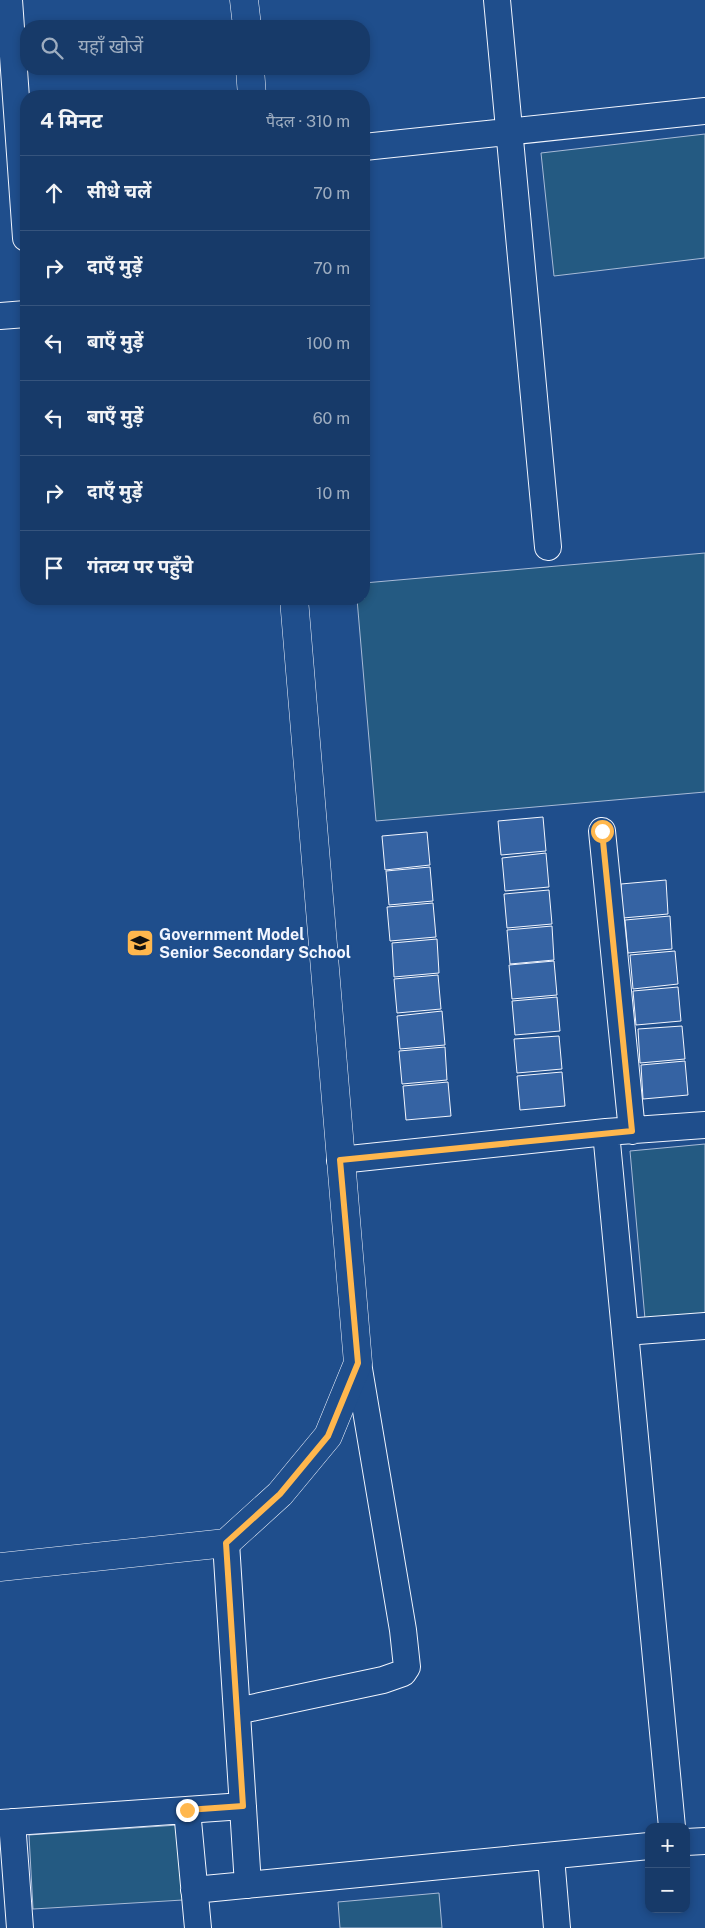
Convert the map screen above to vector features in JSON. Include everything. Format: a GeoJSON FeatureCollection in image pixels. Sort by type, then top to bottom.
{"type":"FeatureCollection","features":[{"type":"Feature","properties":{"kind":"street"},"geometry":{"type":"LineString","coordinates":[[9,0],[20,154]]}},
{"type":"Feature","properties":{"kind":"street"},"geometry":{"type":"LineString","coordinates":[[244,0],[246,20]]}},
{"type":"Feature","properties":{"kind":"street"},"geometry":{"type":"LineString","coordinates":[[498,0],[548,547]]}},
{"type":"Feature","properties":{"kind":"street"},"geometry":{"type":"LineString","coordinates":[[250,75],[252,90]]}},
{"type":"Feature","properties":{"kind":"street"},"geometry":{"type":"LineString","coordinates":[[370,146],[705,111]]}},
{"type":"Feature","properties":{"kind":"street"},"geometry":{"type":"LineString","coordinates":[[0,316],[20,314]]}},
{"type":"Feature","properties":{"kind":"street"},"geometry":{"type":"LineString","coordinates":[[237,1711],[383,1680],[403,1673],[407,1667],[403,1630],[358,1363],[294,605]]}},
{"type":"Feature","properties":{"kind":"street"},"geometry":{"type":"LineString","coordinates":[[602,831],[632,1131]]}},
{"type":"Feature","properties":{"kind":"street"},"geometry":{"type":"LineString","coordinates":[[340,1160],[606,1132],[705,1124]]}},
{"type":"Feature","properties":{"kind":"street"},"geometry":{"type":"LineString","coordinates":[[606,1132],[672,1823]]}},
{"type":"Feature","properties":{"kind":"street"},"geometry":{"type":"LineString","coordinates":[[625,1332],[705,1326]]}},
{"type":"Feature","properties":{"kind":"street"},"geometry":{"type":"LineString","coordinates":[[0,1567],[226,1543],[280,1494],[328,1436],[358,1363]]}},
{"type":"Feature","properties":{"kind":"street"},"geometry":{"type":"LineString","coordinates":[[226,1543],[248,1885]]}},
{"type":"Feature","properties":{"kind":"street"},"geometry":{"type":"LineString","coordinates":[[20,1928],[6,1823],[243,1806]]}},
{"type":"Feature","properties":{"kind":"street"},"geometry":{"type":"LineString","coordinates":[[187,1810],[198,1928]]}},
{"type":"Feature","properties":{"kind":"street"},"geometry":{"type":"LineString","coordinates":[[690,1842],[705,1841]]}},
{"type":"Feature","properties":{"kind":"street"},"geometry":{"type":"LineString","coordinates":[[194,1890],[645,1846]]}},
{"type":"Feature","properties":{"kind":"street"},"geometry":{"type":"LineString","coordinates":[[551,1857],[557,1928]]}},
{"type":"Feature","properties":{"kind":"shaded area"},"geometry":{"type":"Polygon","coordinates":[[[705,134],[705,258],[554,276],[541,153],[705,134]]]}},
{"type":"Feature","properties":{"kind":"shaded area"},"geometry":{"type":"Polygon","coordinates":[[[705,553],[705,792],[376,821],[358,605],[370,605],[370,582],[705,553]]]}},
{"type":"Feature","properties":{"kind":"shaded area"},"geometry":{"type":"Polygon","coordinates":[[[705,1144],[705,1313],[645,1319],[630,1151],[705,1144]]]}},
{"type":"Feature","properties":{"kind":"shaded area"},"geometry":{"type":"Polygon","coordinates":[[[178,1825],[183,1900],[33,1909],[29,1835],[178,1825]]]}},
{"type":"Feature","properties":{"kind":"shaded area"},"geometry":{"type":"Polygon","coordinates":[[[439,1893],[442,1928],[340,1928],[338,1902],[439,1893]]]}},
{"type":"Feature","properties":{"kind":"building"},"geometry":{"type":"Polygon","coordinates":[[[543,817],[546,851],[501,855],[498,821],[543,817]]]}},
{"type":"Feature","properties":{"kind":"building"},"geometry":{"type":"Polygon","coordinates":[[[427,832],[430,865],[385,870],[382,836],[427,832]]]}},
{"type":"Feature","properties":{"kind":"building"},"geometry":{"type":"Polygon","coordinates":[[[546,853],[549,887],[505,891],[502,858],[546,853]]]}},
{"type":"Feature","properties":{"kind":"building"},"geometry":{"type":"Polygon","coordinates":[[[430,867],[433,901],[389,905],[386,871],[430,867]]]}},
{"type":"Feature","properties":{"kind":"building"},"geometry":{"type":"Polygon","coordinates":[[[666,880],[668,914],[623,918],[621,884],[666,880]]]}},
{"type":"Feature","properties":{"kind":"building"},"geometry":{"type":"Polygon","coordinates":[[[549,890],[552,924],[507,928],[504,894],[549,890]]]}},
{"type":"Feature","properties":{"kind":"building"},"geometry":{"type":"Polygon","coordinates":[[[433,903],[436,937],[390,941],[387,907],[433,903]]]}},
{"type":"Feature","properties":{"kind":"building"},"geometry":{"type":"Polygon","coordinates":[[[670,916],[672,949],[628,953],[625,920],[670,916]]]}},
{"type":"Feature","properties":{"kind":"building"},"geometry":{"type":"Polygon","coordinates":[[[552,926],[554,960],[510,964],[507,930],[552,926]]]}},
{"type":"Feature","properties":{"kind":"building"},"geometry":{"type":"Polygon","coordinates":[[[437,939],[439,973],[394,977],[392,943],[437,939]]]}},
{"type":"Feature","properties":{"kind":"building"},"geometry":{"type":"Polygon","coordinates":[[[675,951],[678,984],[633,989],[630,955],[675,951]]]}},
{"type":"Feature","properties":{"kind":"building"},"geometry":{"type":"Polygon","coordinates":[[[554,961],[557,995],[512,999],[509,965],[554,961]]]}},
{"type":"Feature","properties":{"kind":"building"},"geometry":{"type":"Polygon","coordinates":[[[438,975],[441,1009],[397,1013],[394,979],[438,975]]]}},
{"type":"Feature","properties":{"kind":"building"},"geometry":{"type":"Polygon","coordinates":[[[678,987],[681,1021],[636,1025],[633,991],[678,987]]]}},
{"type":"Feature","properties":{"kind":"building"},"geometry":{"type":"Polygon","coordinates":[[[557,997],[560,1031],[515,1035],[512,1001],[557,997]]]}},
{"type":"Feature","properties":{"kind":"building"},"geometry":{"type":"Polygon","coordinates":[[[442,1011],[445,1045],[400,1049],[397,1016],[442,1011]]]}},
{"type":"Feature","properties":{"kind":"building"},"geometry":{"type":"Polygon","coordinates":[[[682,1026],[685,1059],[640,1063],[638,1029],[682,1026]]]}},
{"type":"Feature","properties":{"kind":"building"},"geometry":{"type":"Polygon","coordinates":[[[559,1036],[562,1069],[517,1073],[514,1039],[559,1036]]]}},
{"type":"Feature","properties":{"kind":"building"},"geometry":{"type":"Polygon","coordinates":[[[445,1047],[447,1080],[402,1084],[399,1051],[445,1047]]]}},
{"type":"Feature","properties":{"kind":"building"},"geometry":{"type":"Polygon","coordinates":[[[685,1061],[688,1095],[643,1099],[641,1065],[685,1061]]]}},
{"type":"Feature","properties":{"kind":"building"},"geometry":{"type":"Polygon","coordinates":[[[562,1072],[565,1106],[520,1110],[517,1076],[562,1072]]]}},
{"type":"Feature","properties":{"kind":"building"},"geometry":{"type":"Polygon","coordinates":[[[448,1082],[451,1116],[406,1120],[403,1086],[448,1082]]]}},
{"type":"Feature","properties":{"kind":"place","name":"Government Model Senior Secondary School"},"geometry":{"type":"Point","coordinates":[140,943]}},
{"type":"Feature","properties":{"kind":"route"},"geometry":{"type":"LineString","coordinates":[[187,1810],[243,1806],[226,1543],[280,1494],[328,1436],[358,1363],[340,1160],[606,1132],[632,1131],[602,831]]}}]}
